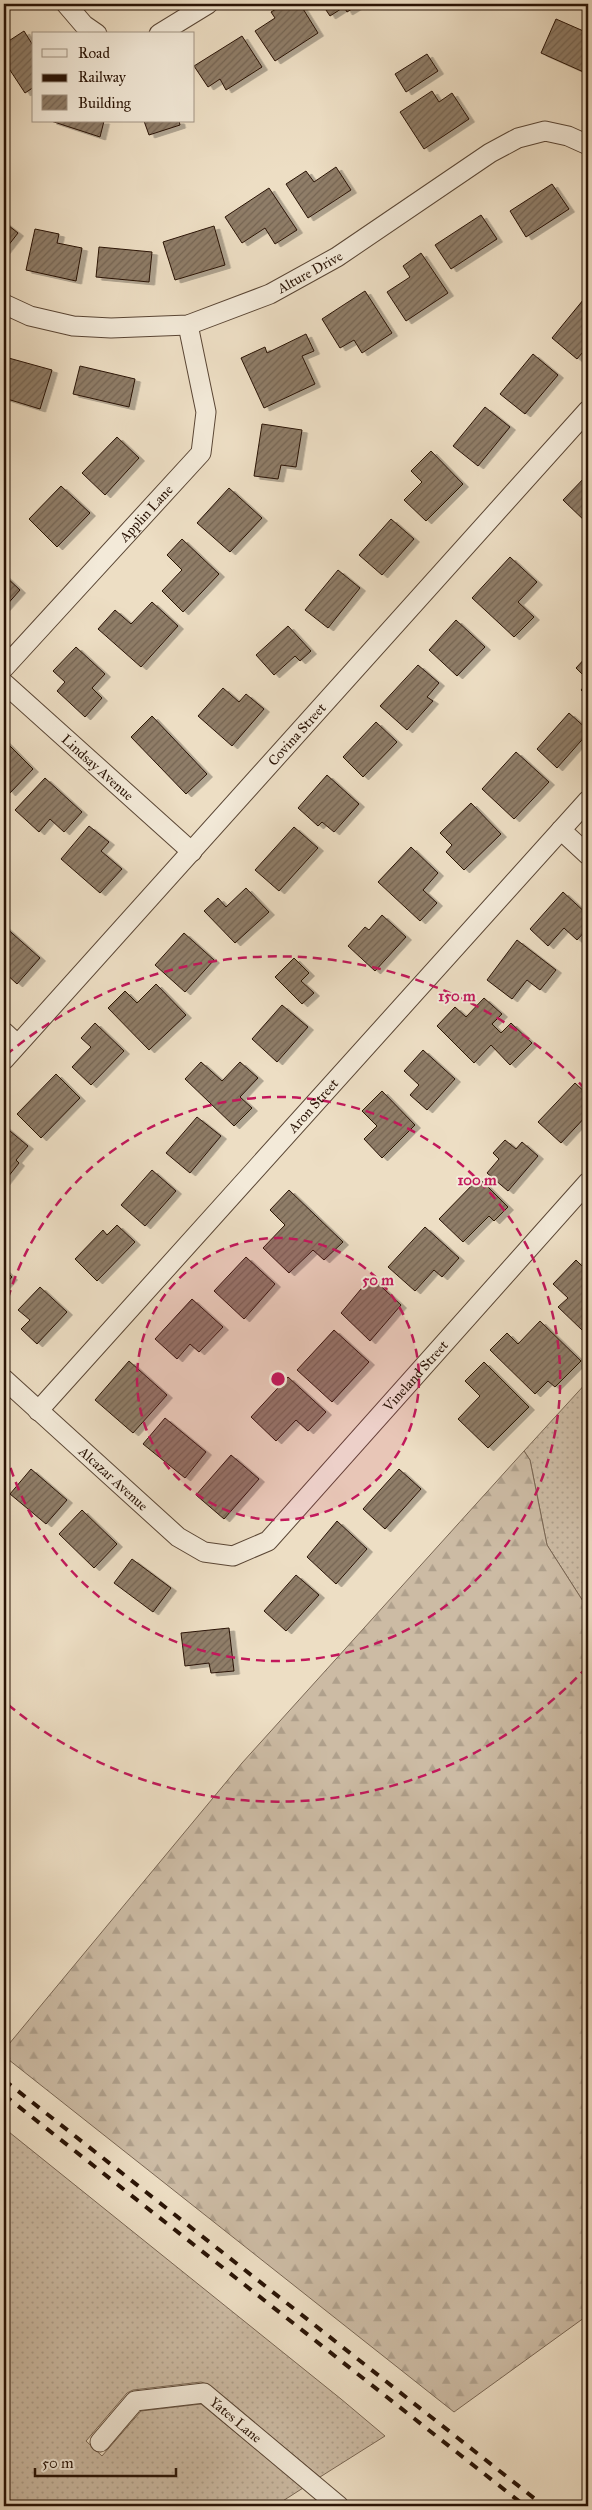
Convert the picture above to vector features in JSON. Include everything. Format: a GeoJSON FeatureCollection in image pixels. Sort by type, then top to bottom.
{"type":"FeatureCollection","features":[{"type":"Feature","properties":{"kind":"street"},"geometry":{"type":"LineString","coordinates":[[66,4],[84,25],[94,32]]}},
{"type":"Feature","properties":{"kind":"street"},"geometry":{"type":"LineString","coordinates":[[162,32],[208,4]]}},
{"type":"Feature","properties":{"kind":"street","name":"Alture Drive"},"geometry":{"type":"LineString","coordinates":[[4,304],[30,316],[73,326],[111,328],[188,326],[270,294],[337,257],[490,153],[518,138],[545,131],[568,136],[588,145]]}},
{"type":"Feature","properties":{"kind":"street","name":"Applin Lane"},"geometry":{"type":"LineString","coordinates":[[4,668],[201,453],[206,412],[188,326]]}},
{"type":"Feature","properties":{"kind":"street","name":"Covina Street"},"geometry":{"type":"LineString","coordinates":[[4,1060],[11,1038],[192,852],[588,410]]}},
{"type":"Feature","properties":{"kind":"street","name":"Lindsay Avenue"},"geometry":{"type":"LineString","coordinates":[[4,683],[192,852]]}},
{"type":"Feature","properties":{"kind":"street","name":"Aron Street"},"geometry":{"type":"LineString","coordinates":[[38,1411],[588,800]]}},
{"type":"Feature","properties":{"kind":"street"},"geometry":{"type":"LineString","coordinates":[[561,830],[588,855]]}},
{"type":"Feature","properties":{"kind":"street","name":"Vineland Street"},"geometry":{"type":"LineString","coordinates":[[233,1556],[268,1541],[588,1182]]}},
{"type":"Feature","properties":{"kind":"street","name":"Alcazar Avenue"},"geometry":{"type":"LineString","coordinates":[[4,1379],[178,1537],[204,1552],[233,1556]]}},
{"type":"Feature","properties":{"kind":"street","name":"Yates Lane"},"geometry":{"type":"LineString","coordinates":[[100,2442],[135,2401],[204,2393],[339,2506]]}},
{"type":"Feature","properties":{"kind":"green space"},"geometry":{"type":"Polygon","coordinates":[[[588,1381],[588,1609],[547,1545],[530,1460],[524,1451],[588,1381]]]}},
{"type":"Feature","properties":{"kind":"green space"},"geometry":{"type":"Polygon","coordinates":[[[524,1451],[530,1460],[547,1545],[588,1609],[588,2315],[454,2412],[4,2056],[4,2050],[242,1763],[524,1451]]]}},
{"type":"Feature","properties":{"kind":"green space"},"geometry":{"type":"Polygon","coordinates":[[[4,2128],[385,2436],[320,2477],[209,2385],[201,2382],[133,2390],[127,2393],[86,2441],[102,2456],[141,2411],[201,2404],[303,2488],[275,2506],[4,2506],[4,2128]]]}},
{"type":"Feature","properties":{"kind":"building"},"geometry":{"type":"Polygon","coordinates":[[[284,4],[300,4],[318,33],[275,61],[255,31],[275,18],[271,12],[284,4]]]}},
{"type":"Feature","properties":{"kind":"building"},"geometry":{"type":"Polygon","coordinates":[[[322,4],[360,4],[347,12],[344,7],[330,16],[322,4]]]}},
{"type":"Feature","properties":{"kind":"building"},"geometry":{"type":"Polygon","coordinates":[[[556,19],[588,33],[588,74],[541,53],[556,19]]]}},
{"type":"Feature","properties":{"kind":"building"},"geometry":{"type":"Polygon","coordinates":[[[24,31],[32,44],[32,88],[25,93],[4,61],[4,44],[24,31]]]}},
{"type":"Feature","properties":{"kind":"building"},"geometry":{"type":"Polygon","coordinates":[[[242,36],[262,67],[226,90],[220,79],[208,87],[195,65],[242,36]]]}},
{"type":"Feature","properties":{"kind":"building"},"geometry":{"type":"Polygon","coordinates":[[[427,54],[438,71],[406,92],[395,74],[427,54]]]}},
{"type":"Feature","properties":{"kind":"building"},"geometry":{"type":"Polygon","coordinates":[[[432,91],[439,102],[452,93],[469,119],[424,149],[400,112],[432,91]]]}},
{"type":"Feature","properties":{"kind":"building"},"geometry":{"type":"Polygon","coordinates":[[[54,122],[104,122],[100,137],[54,122]]]}},
{"type":"Feature","properties":{"kind":"building"},"geometry":{"type":"Polygon","coordinates":[[[144,122],[179,122],[180,125],[149,135],[144,122]]]}},
{"type":"Feature","properties":{"kind":"building"},"geometry":{"type":"Polygon","coordinates":[[[336,167],[351,190],[308,218],[286,184],[306,171],[314,182],[336,167]]]}},
{"type":"Feature","properties":{"kind":"building"},"geometry":{"type":"Polygon","coordinates":[[[552,184],[569,209],[526,237],[510,211],[552,184]]]}},
{"type":"Feature","properties":{"kind":"building"},"geometry":{"type":"Polygon","coordinates":[[[269,188],[297,230],[275,244],[265,228],[242,243],[225,217],[269,188]]]}},
{"type":"Feature","properties":{"kind":"building"},"geometry":{"type":"Polygon","coordinates":[[[481,215],[497,239],[451,269],[435,245],[481,215]]]}},
{"type":"Feature","properties":{"kind":"building"},"geometry":{"type":"Polygon","coordinates":[[[4,222],[18,233],[4,251],[4,222]]]}},
{"type":"Feature","properties":{"kind":"building"},"geometry":{"type":"Polygon","coordinates":[[[214,226],[225,265],[175,280],[163,242],[214,226]]]}},
{"type":"Feature","properties":{"kind":"building"},"geometry":{"type":"Polygon","coordinates":[[[35,229],[59,234],[57,243],[82,248],[76,281],[26,270],[35,229]]]}},
{"type":"Feature","properties":{"kind":"building"},"geometry":{"type":"Polygon","coordinates":[[[99,247],[152,252],[149,282],[96,277],[99,247]]]}},
{"type":"Feature","properties":{"kind":"building"},"geometry":{"type":"Polygon","coordinates":[[[421,253],[448,293],[406,321],[387,292],[410,277],[403,266],[421,253]]]}},
{"type":"Feature","properties":{"kind":"building"},"geometry":{"type":"Polygon","coordinates":[[[365,291],[392,333],[362,353],[354,340],[340,348],[322,319],[365,291]]]}},
{"type":"Feature","properties":{"kind":"building"},"geometry":{"type":"Polygon","coordinates":[[[588,294],[588,346],[577,359],[552,338],[588,294]]]}},
{"type":"Feature","properties":{"kind":"building"},"geometry":{"type":"Polygon","coordinates":[[[306,334],[314,351],[302,356],[315,384],[264,408],[241,358],[265,347],[267,353],[306,334]]]}},
{"type":"Feature","properties":{"kind":"building"},"geometry":{"type":"Polygon","coordinates":[[[533,354],[558,375],[525,414],[500,394],[533,354]]]}},
{"type":"Feature","properties":{"kind":"building"},"geometry":{"type":"Polygon","coordinates":[[[5,357],[52,370],[40,409],[4,398],[5,357]]]}},
{"type":"Feature","properties":{"kind":"building"},"geometry":{"type":"Polygon","coordinates":[[[80,366],[135,379],[129,407],[73,394],[80,366]]]}},
{"type":"Feature","properties":{"kind":"building"},"geometry":{"type":"Polygon","coordinates":[[[485,407],[510,427],[478,466],[453,446],[485,407]]]}},
{"type":"Feature","properties":{"kind":"building"},"geometry":{"type":"Polygon","coordinates":[[[262,424],[302,430],[296,467],[281,465],[278,479],[254,476],[262,424]]]}},
{"type":"Feature","properties":{"kind":"building"},"geometry":{"type":"Polygon","coordinates":[[[117,437],[139,458],[105,495],[82,473],[117,437]]]}},
{"type":"Feature","properties":{"kind":"building"},"geometry":{"type":"Polygon","coordinates":[[[431,451],[463,484],[426,521],[404,500],[422,482],[411,471],[431,451]]]}},
{"type":"Feature","properties":{"kind":"building"},"geometry":{"type":"Polygon","coordinates":[[[588,474],[588,524],[563,500],[588,474]]]}},
{"type":"Feature","properties":{"kind":"building"},"geometry":{"type":"Polygon","coordinates":[[[61,486],[90,513],[57,547],[29,519],[61,486]]]}},
{"type":"Feature","properties":{"kind":"building"},"geometry":{"type":"Polygon","coordinates":[[[229,488],[262,518],[230,552],[197,523],[229,488]]]}},
{"type":"Feature","properties":{"kind":"building"},"geometry":{"type":"Polygon","coordinates":[[[391,519],[414,539],[382,575],[359,555],[391,519]]]}},
{"type":"Feature","properties":{"kind":"building"},"geometry":{"type":"Polygon","coordinates":[[[182,539],[219,574],[183,612],[162,591],[182,570],[167,555],[182,539]]]}},
{"type":"Feature","properties":{"kind":"building"},"geometry":{"type":"Polygon","coordinates":[[[510,557],[537,582],[518,602],[534,617],[514,637],[472,598],[510,557]]]}},
{"type":"Feature","properties":{"kind":"building"},"geometry":{"type":"Polygon","coordinates":[[[338,570],[360,588],[328,628],[305,610],[338,570]]]}},
{"type":"Feature","properties":{"kind":"building"},"geometry":{"type":"Polygon","coordinates":[[[4,575],[20,590],[4,608],[4,575]]]}},
{"type":"Feature","properties":{"kind":"building"},"geometry":{"type":"Polygon","coordinates":[[[152,602],[178,626],[141,667],[98,629],[115,610],[131,624],[152,602]]]}},
{"type":"Feature","properties":{"kind":"building"},"geometry":{"type":"Polygon","coordinates":[[[456,620],[485,647],[457,676],[429,650],[456,620]]]}},
{"type":"Feature","properties":{"kind":"building"},"geometry":{"type":"Polygon","coordinates":[[[288,626],[311,651],[300,661],[295,656],[274,675],[256,655],[288,626]]]}},
{"type":"Feature","properties":{"kind":"building"},"geometry":{"type":"Polygon","coordinates":[[[76,647],[105,674],[92,688],[102,698],[85,717],[57,691],[65,682],[53,671],[76,647]]]}},
{"type":"Feature","properties":{"kind":"building"},"geometry":{"type":"Polygon","coordinates":[[[588,655],[588,680],[576,668],[588,655]]]}},
{"type":"Feature","properties":{"kind":"building"},"geometry":{"type":"Polygon","coordinates":[[[418,665],[439,683],[427,697],[433,701],[407,730],[380,706],[418,665]]]}},
{"type":"Feature","properties":{"kind":"building"},"geometry":{"type":"Polygon","coordinates":[[[588,682],[588,697],[581,690],[588,682]]]}},
{"type":"Feature","properties":{"kind":"building"},"geometry":{"type":"Polygon","coordinates":[[[223,688],[239,702],[246,694],[264,709],[232,746],[198,716],[223,688]]]}},
{"type":"Feature","properties":{"kind":"building"},"geometry":{"type":"Polygon","coordinates":[[[569,713],[588,730],[588,733],[557,768],[537,749],[569,713]]]}},
{"type":"Feature","properties":{"kind":"building"},"geometry":{"type":"Polygon","coordinates":[[[152,716],[207,774],[186,794],[131,737],[152,716]]]}},
{"type":"Feature","properties":{"kind":"building"},"geometry":{"type":"Polygon","coordinates":[[[376,722],[397,742],[363,777],[343,757],[376,722]]]}},
{"type":"Feature","properties":{"kind":"building"},"geometry":{"type":"Polygon","coordinates":[[[4,740],[33,769],[10,793],[4,786],[4,740]]]}},
{"type":"Feature","properties":{"kind":"building"},"geometry":{"type":"Polygon","coordinates":[[[516,752],[549,782],[514,819],[482,789],[516,752]]]}},
{"type":"Feature","properties":{"kind":"building"},"geometry":{"type":"Polygon","coordinates":[[[327,775],[359,804],[334,832],[322,822],[318,826],[298,808],[327,775]]]}},
{"type":"Feature","properties":{"kind":"building"},"geometry":{"type":"Polygon","coordinates":[[[45,778],[82,812],[64,832],[50,819],[39,832],[15,810],[45,778]]]}},
{"type":"Feature","properties":{"kind":"building"},"geometry":{"type":"Polygon","coordinates":[[[471,803],[501,834],[464,870],[446,852],[452,845],[440,833],[471,803]]]}},
{"type":"Feature","properties":{"kind":"building"},"geometry":{"type":"Polygon","coordinates":[[[89,826],[109,842],[101,851],[122,869],[100,893],[61,859],[89,826]]]}},
{"type":"Feature","properties":{"kind":"building"},"geometry":{"type":"Polygon","coordinates":[[[294,827],[318,848],[279,891],[255,870],[294,827]]]}},
{"type":"Feature","properties":{"kind":"building"},"geometry":{"type":"Polygon","coordinates":[[[411,847],[438,873],[423,890],[437,903],[420,921],[378,882],[411,847]]]}},
{"type":"Feature","properties":{"kind":"building"},"geometry":{"type":"Polygon","coordinates":[[[246,888],[269,912],[235,943],[204,911],[218,898],[226,907],[246,888]]]}},
{"type":"Feature","properties":{"kind":"building"},"geometry":{"type":"Polygon","coordinates":[[[563,892],[588,915],[588,928],[577,940],[564,928],[548,946],[530,929],[563,892]]]}},
{"type":"Feature","properties":{"kind":"building"},"geometry":{"type":"Polygon","coordinates":[[[382,915],[406,937],[375,971],[348,946],[365,927],[369,930],[382,915]]]}},
{"type":"Feature","properties":{"kind":"building"},"geometry":{"type":"Polygon","coordinates":[[[4,926],[40,958],[17,984],[4,972],[4,926]]]}},
{"type":"Feature","properties":{"kind":"building"},"geometry":{"type":"Polygon","coordinates":[[[184,933],[214,960],[185,992],[155,965],[184,933]]]}},
{"type":"Feature","properties":{"kind":"building"},"geometry":{"type":"Polygon","coordinates":[[[517,940],[556,970],[540,990],[527,980],[512,999],[487,980],[517,940]]]}},
{"type":"Feature","properties":{"kind":"building"},"geometry":{"type":"Polygon","coordinates":[[[294,958],[309,973],[301,981],[314,993],[302,1004],[275,977],[294,958]]]}},
{"type":"Feature","properties":{"kind":"building"},"geometry":{"type":"Polygon","coordinates":[[[156,984],[186,1015],[149,1050],[108,1008],[125,991],[137,1003],[156,984]]]}},
{"type":"Feature","properties":{"kind":"building"},"geometry":{"type":"Polygon","coordinates":[[[484,998],[502,1014],[492,1024],[501,1033],[511,1023],[532,1043],[510,1065],[491,1045],[474,1063],[437,1026],[455,1007],[466,1017],[484,998]]]}},
{"type":"Feature","properties":{"kind":"building"},"geometry":{"type":"Polygon","coordinates":[[[282,1005],[308,1027],[277,1062],[252,1039],[282,1005]]]}},
{"type":"Feature","properties":{"kind":"building"},"geometry":{"type":"Polygon","coordinates":[[[95,1023],[124,1051],[91,1085],[72,1067],[91,1047],[81,1038],[95,1023]]]}},
{"type":"Feature","properties":{"kind":"building"},"geometry":{"type":"Polygon","coordinates":[[[423,1050],[455,1079],[427,1110],[410,1095],[419,1085],[404,1071],[423,1050]]]}},
{"type":"Feature","properties":{"kind":"building"},"geometry":{"type":"Polygon","coordinates":[[[201,1062],[222,1081],[240,1062],[258,1078],[240,1097],[252,1108],[234,1126],[185,1079],[201,1062]]]}},
{"type":"Feature","properties":{"kind":"building"},"geometry":{"type":"Polygon","coordinates":[[[56,1074],[80,1098],[41,1138],[17,1114],[56,1074]]]}},
{"type":"Feature","properties":{"kind":"building"},"geometry":{"type":"Polygon","coordinates":[[[575,1083],[588,1095],[588,1114],[561,1143],[538,1122],[575,1083]]]}},
{"type":"Feature","properties":{"kind":"building"},"geometry":{"type":"Polygon","coordinates":[[[382,1091],[415,1125],[382,1158],[364,1139],[377,1126],[362,1111],[382,1091]]]}},
{"type":"Feature","properties":{"kind":"building"},"geometry":{"type":"Polygon","coordinates":[[[197,1117],[221,1136],[190,1173],[166,1153],[197,1117]]]}},
{"type":"Feature","properties":{"kind":"building"},"geometry":{"type":"Polygon","coordinates":[[[4,1126],[28,1146],[16,1160],[19,1163],[4,1182],[4,1126]]]}},
{"type":"Feature","properties":{"kind":"building"},"geometry":{"type":"Polygon","coordinates":[[[505,1140],[516,1149],[522,1142],[538,1156],[508,1191],[487,1173],[499,1159],[493,1153],[505,1140]]]}},
{"type":"Feature","properties":{"kind":"building"},"geometry":{"type":"Polygon","coordinates":[[[152,1170],[176,1191],[145,1226],[121,1205],[152,1170]]]}},
{"type":"Feature","properties":{"kind":"building"},"geometry":{"type":"Polygon","coordinates":[[[479,1178],[508,1207],[494,1221],[489,1216],[463,1242],[439,1219],[479,1178]]]}},
{"type":"Feature","properties":{"kind":"building"},"geometry":{"type":"Polygon","coordinates":[[[289,1190],[343,1242],[324,1260],[313,1250],[289,1273],[263,1248],[285,1225],[270,1210],[289,1190]]]}},
{"type":"Feature","properties":{"kind":"building"},"geometry":{"type":"Polygon","coordinates":[[[117,1225],[135,1242],[97,1281],[75,1259],[103,1230],[107,1235],[117,1225]]]}},
{"type":"Feature","properties":{"kind":"building"},"geometry":{"type":"Polygon","coordinates":[[[425,1227],[459,1258],[442,1277],[434,1270],[415,1291],[388,1267],[425,1227]]]}},
{"type":"Feature","properties":{"kind":"building"},"geometry":{"type":"Polygon","coordinates":[[[246,1257],[275,1284],[244,1319],[214,1291],[246,1257]]]}},
{"type":"Feature","properties":{"kind":"building"},"geometry":{"type":"Polygon","coordinates":[[[576,1260],[588,1272],[588,1323],[582,1330],[558,1307],[568,1298],[553,1284],[576,1260]]]}},
{"type":"Feature","properties":{"kind":"building"},"geometry":{"type":"Polygon","coordinates":[[[4,1269],[12,1277],[4,1286],[4,1269]]]}},
{"type":"Feature","properties":{"kind":"building"},"geometry":{"type":"Polygon","coordinates":[[[371,1277],[401,1305],[370,1341],[341,1313],[371,1277]]]}},
{"type":"Feature","properties":{"kind":"building"},"geometry":{"type":"Polygon","coordinates":[[[40,1287],[67,1312],[37,1344],[21,1329],[30,1320],[18,1310],[40,1287]]]}},
{"type":"Feature","properties":{"kind":"building"},"geometry":{"type":"Polygon","coordinates":[[[192,1299],[223,1327],[199,1352],[190,1344],[177,1359],[155,1339],[192,1299]]]}},
{"type":"Feature","properties":{"kind":"building"},"geometry":{"type":"Polygon","coordinates":[[[540,1321],[581,1361],[555,1387],[548,1381],[535,1394],[490,1350],[507,1333],[518,1344],[540,1321]]]}},
{"type":"Feature","properties":{"kind":"building"},"geometry":{"type":"Polygon","coordinates":[[[334,1330],[369,1362],[332,1402],[297,1370],[334,1330]]]}},
{"type":"Feature","properties":{"kind":"building"},"geometry":{"type":"Polygon","coordinates":[[[129,1361],[167,1395],[133,1433],[95,1400],[129,1361]]]}},
{"type":"Feature","properties":{"kind":"building"},"geometry":{"type":"Polygon","coordinates":[[[484,1362],[529,1407],[488,1448],[458,1419],[480,1396],[465,1381],[484,1362]]]}},
{"type":"Feature","properties":{"kind":"building"},"geometry":{"type":"Polygon","coordinates":[[[288,1377],[326,1412],[308,1431],[296,1420],[276,1441],[251,1417],[288,1377]]]}},
{"type":"Feature","properties":{"kind":"building"},"geometry":{"type":"Polygon","coordinates":[[[165,1418],[206,1452],[185,1478],[143,1444],[165,1418]]]}},
{"type":"Feature","properties":{"kind":"building"},"geometry":{"type":"Polygon","coordinates":[[[231,1455],[259,1479],[224,1519],[196,1495],[231,1455]]]}},
{"type":"Feature","properties":{"kind":"building"},"geometry":{"type":"Polygon","coordinates":[[[31,1469],[67,1500],[46,1524],[10,1494],[31,1469]]]}},
{"type":"Feature","properties":{"kind":"building"},"geometry":{"type":"Polygon","coordinates":[[[399,1469],[421,1489],[385,1529],[363,1509],[399,1469]]]}},
{"type":"Feature","properties":{"kind":"building"},"geometry":{"type":"Polygon","coordinates":[[[82,1510],[117,1544],[94,1568],[59,1534],[82,1510]]]}},
{"type":"Feature","properties":{"kind":"building"},"geometry":{"type":"Polygon","coordinates":[[[337,1521],[367,1549],[336,1584],[307,1557],[337,1521]]]}},
{"type":"Feature","properties":{"kind":"building"},"geometry":{"type":"Polygon","coordinates":[[[132,1559],[171,1588],[153,1612],[114,1583],[132,1559]]]}},
{"type":"Feature","properties":{"kind":"building"},"geometry":{"type":"Polygon","coordinates":[[[296,1575],[319,1595],[286,1631],[264,1611],[296,1575]]]}},
{"type":"Feature","properties":{"kind":"building"},"geometry":{"type":"Polygon","coordinates":[[[229,1628],[234,1671],[211,1673],[209,1663],[185,1666],[181,1633],[229,1628]]]}},
{"type":"Feature","properties":{"kind":"railway"},"geometry":{"type":"LineString","coordinates":[[4,2080],[544,2506]]}},
{"type":"Feature","properties":{"kind":"railway"},"geometry":{"type":"LineString","coordinates":[[4,2095],[525,2506]]}}]}
